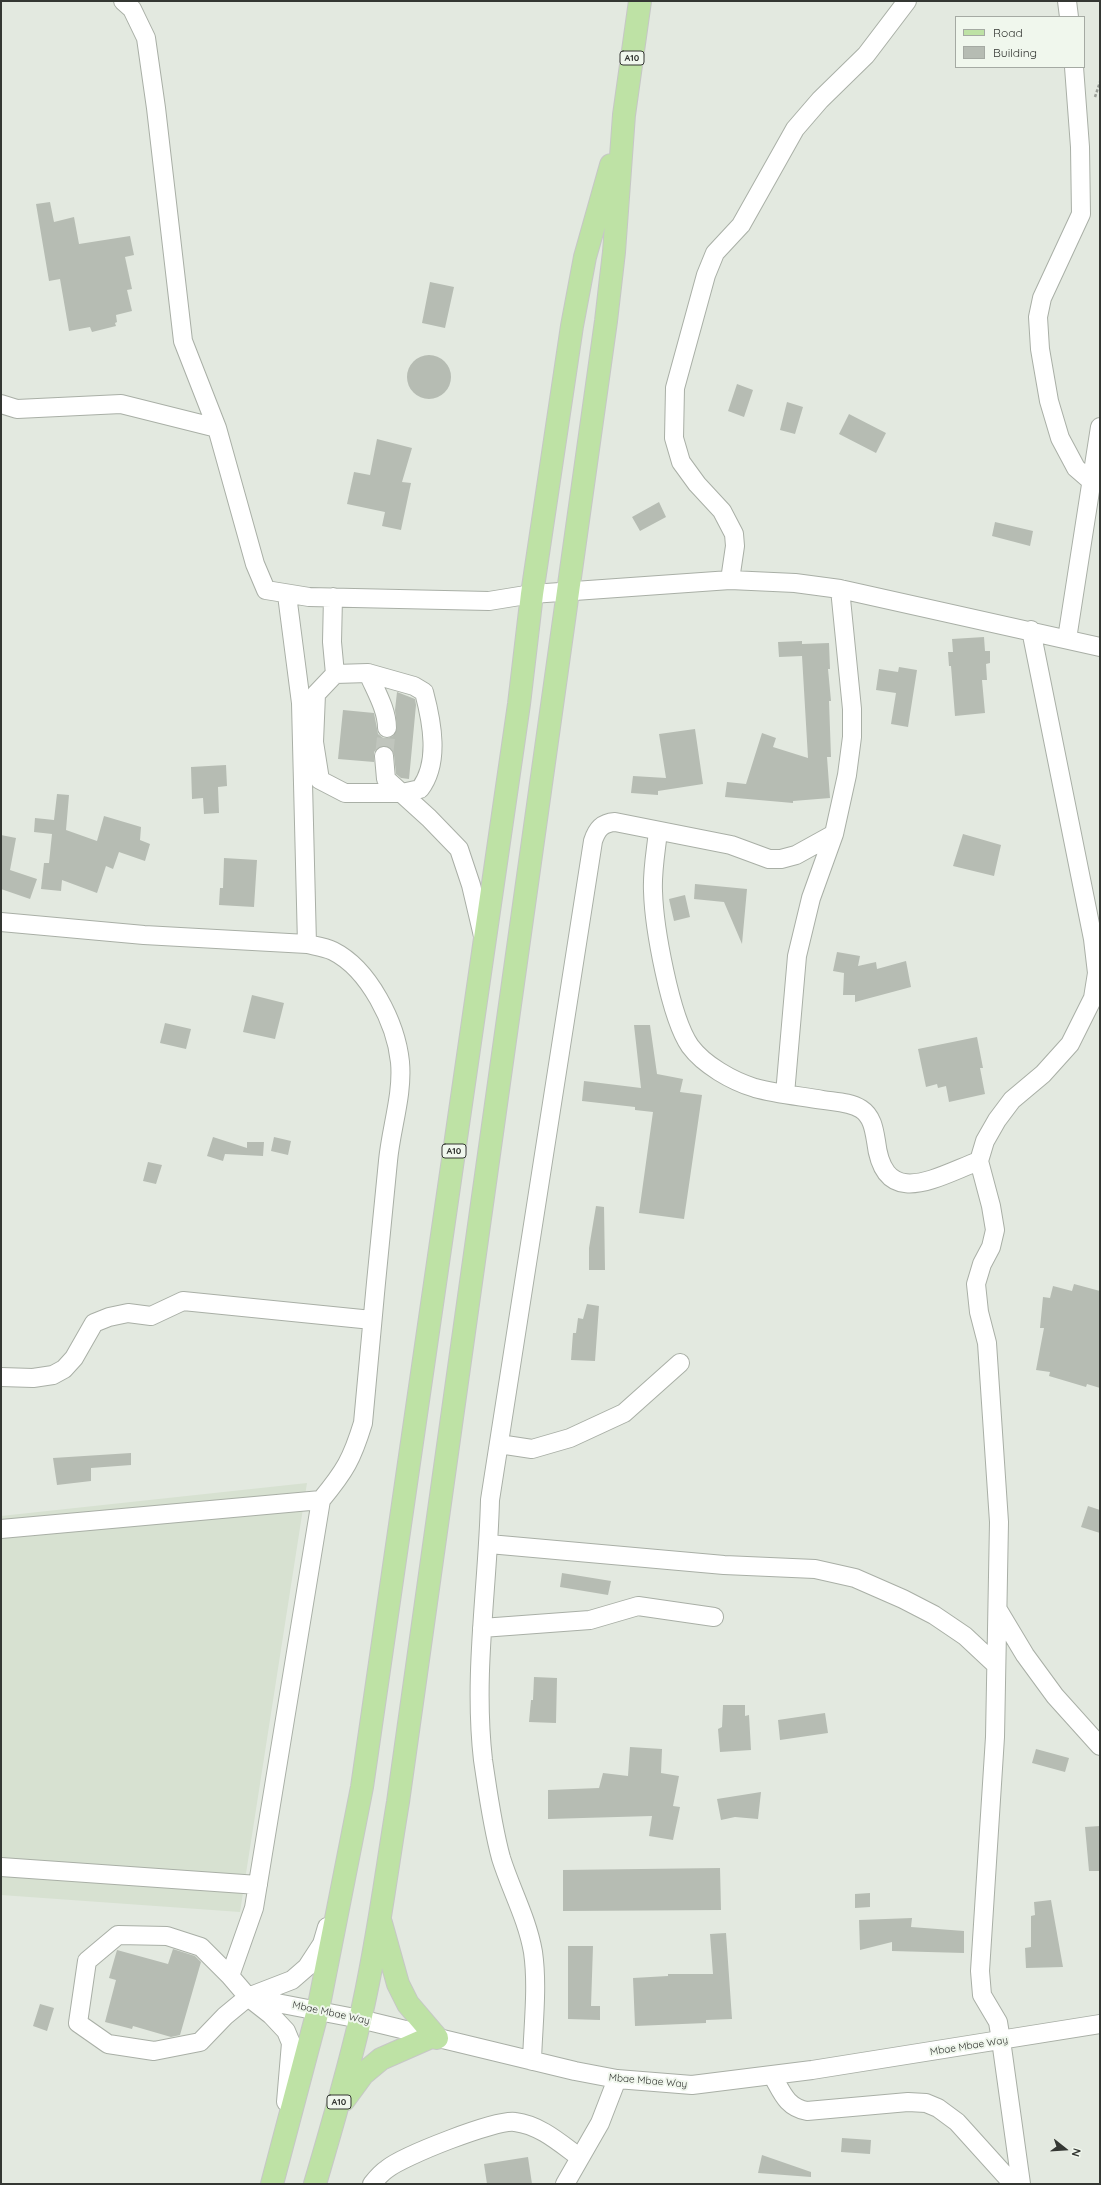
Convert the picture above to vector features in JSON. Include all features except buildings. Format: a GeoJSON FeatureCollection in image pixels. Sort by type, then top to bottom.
{"type":"FeatureCollection","features":[{"type":"Feature","properties":{"kind":"main road","name":"A10"},"geometry":{"type":"LineString","coordinates":[[315,2184],[338,2108],[360,2019],[380,1918],[399,1794],[606,321],[614,252],[624,115],[640,1]]}},
{"type":"Feature","properties":{"kind":"main road","name":"A10"},"geometry":{"type":"LineString","coordinates":[[272,2184],[318,2010],[357,1812],[485,944],[519,704],[532,594],[572,326],[582,272],[624,115]]}},
{"type":"Feature","properties":{"kind":"main road"},"geometry":{"type":"LineString","coordinates":[[338,2108],[363,2074],[381,2059],[434,2038],[408,2004],[398,1984],[380,1918]]}},
{"type":"Feature","properties":{"kind":"street"},"geometry":{"type":"LineString","coordinates":[[123,1],[132,9],[146,38],[156,108],[183,341],[217,428],[260,579],[266,590],[287,595],[489,601],[532,594],[730,580],[795,583],[840,589],[1031,630],[1100,647]]}},
{"type":"Feature","properties":{"kind":"street"},"geometry":{"type":"LineString","coordinates":[[730,580],[735,546],[734,534],[722,511],[697,484],[681,462],[674,438],[675,388],[706,275],[715,253],[741,225],[794,130],[820,100],[866,56],[907,1]]}},
{"type":"Feature","properties":{"kind":"street"},"geometry":{"type":"LineString","coordinates":[[1067,1],[1069,16]]}},
{"type":"Feature","properties":{"kind":"street"},"geometry":{"type":"LineString","coordinates":[[1074,68],[1080,147],[1081,214],[1042,298],[1038,317],[1040,348],[1049,401],[1060,438],[1076,468],[1091,481]]}},
{"type":"Feature","properties":{"kind":"street"},"geometry":{"type":"LineString","coordinates":[[1,404],[17,409],[121,404],[217,428]]}},
{"type":"Feature","properties":{"kind":"street"},"geometry":{"type":"LineString","coordinates":[[1067,639],[1100,427]]}},
{"type":"Feature","properties":{"kind":"street"},"geometry":{"type":"LineString","coordinates":[[784,1094],[797,956],[811,898],[834,834],[847,775],[852,737],[852,709],[840,589]]}},
{"type":"Feature","properties":{"kind":"street"},"geometry":{"type":"LineString","coordinates":[[287,595],[301,703],[307,944]]}},
{"type":"Feature","properties":{"kind":"street"},"geometry":{"type":"LineString","coordinates":[[333,597],[332,642],[335,674]]}},
{"type":"Feature","properties":{"kind":"street"},"geometry":{"type":"LineString","coordinates":[[1022,2184],[1002,2040],[998,2022],[982,1995],[980,1971],[995,1737],[999,1522],[996,1454],[987,1343],[976,1284],[982,1264],[991,1247],[995,1230],[991,1206],[979,1161],[985,1141],[997,1120],[1012,1100],[1043,1074],[1070,1044],[1093,998],[1097,973],[1093,939],[1031,630]]}},
{"type":"Feature","properties":{"kind":"street"},"geometry":{"type":"LineString","coordinates":[[335,674],[368,674],[402,682],[424,692],[428,707],[433,750],[428,779],[420,789],[402,793],[345,793],[320,780],[314,742],[316,694],[335,674]]}},
{"type":"Feature","properties":{"kind":"street"},"geometry":{"type":"LineString","coordinates":[[368,674],[379,698],[387,721],[387,728]]}},
{"type":"Feature","properties":{"kind":"street"},"geometry":{"type":"LineString","coordinates":[[384,756],[386,779],[459,849],[472,885],[485,944]]}},
{"type":"Feature","properties":{"kind":"street"},"geometry":{"type":"LineString","coordinates":[[532,2061],[533,1954],[528,1928],[502,1859],[490,1814],[483,1757],[480,1697],[482,1628],[489,1544],[490,1500],[593,841],[598,828],[609,823],[731,845],[770,859],[781,859],[796,855],[834,834]]}},
{"type":"Feature","properties":{"kind":"street"},"geometry":{"type":"LineString","coordinates":[[658,831],[653,889],[654,909],[662,960],[680,1028],[690,1046],[706,1062],[742,1084],[784,1094],[848,1104],[861,1110],[870,1118],[875,1131],[878,1160],[891,1180],[904,1184],[923,1182],[979,1161]]}},
{"type":"Feature","properties":{"kind":"street"},"geometry":{"type":"LineString","coordinates":[[1,922],[144,935],[307,944],[334,952],[354,965],[373,990],[389,1018],[400,1062],[399,1087],[389,1147],[363,1423],[354,1453],[342,1476],[321,1500],[254,1908],[230,1976]]}},
{"type":"Feature","properties":{"kind":"street"},"geometry":{"type":"LineString","coordinates":[[1,1377],[33,1378],[53,1375],[64,1369],[74,1358],[94,1323],[109,1317],[128,1313],[151,1316],[183,1302],[372,1320]]}},
{"type":"Feature","properties":{"kind":"street"},"geometry":{"type":"LineString","coordinates":[[499,1444],[532,1449],[570,1438],[624,1413],[680,1362]]}},
{"type":"Feature","properties":{"kind":"street"},"geometry":{"type":"LineString","coordinates":[[1,1529],[321,1500]]}},
{"type":"Feature","properties":{"kind":"street"},"geometry":{"type":"LineString","coordinates":[[489,1544],[724,1565],[815,1570],[855,1578],[903,1599],[934,1615],[965,1636],[996,1665]]}},
{"type":"Feature","properties":{"kind":"street"},"geometry":{"type":"LineString","coordinates":[[482,1628],[590,1620],[638,1606],[714,1617]]}},
{"type":"Feature","properties":{"kind":"street"},"geometry":{"type":"LineString","coordinates":[[998,1609],[1024,1656],[1055,1696],[1100,1746]]}},
{"type":"Feature","properties":{"kind":"street"},"geometry":{"type":"LineString","coordinates":[[279,2158],[291,2058],[291,2043],[286,2031],[271,2015],[248,1997],[202,1947],[167,1936],[118,1935],[86,1960],[78,2024],[108,2044],[154,2051],[200,2042],[225,2016],[248,1997],[292,1980],[308,1968],[322,1944],[357,1812]]}},
{"type":"Feature","properties":{"kind":"street"},"geometry":{"type":"LineString","coordinates":[[1,1867],[258,1885]]}},
{"type":"Feature","properties":{"kind":"street","name":"Mbae Mbae Way"},"geometry":{"type":"LineString","coordinates":[[248,1997],[360,2019],[532,2061],[617,2079],[692,2085],[772,2075],[1100,2024]]}},
{"type":"Feature","properties":{"kind":"street"},"geometry":{"type":"LineString","coordinates":[[772,2075],[789,2104],[796,2109],[807,2111],[908,2102],[926,2103],[938,2108],[957,2122],[1013,2184]]}},
{"type":"Feature","properties":{"kind":"street"},"geometry":{"type":"LineString","coordinates":[[565,2184],[579,2157],[600,2123],[617,2079]]}},
{"type":"Feature","properties":{"kind":"street"},"geometry":{"type":"LineString","coordinates":[[372,2184],[387,2168],[408,2157],[443,2142],[503,2122],[515,2122],[544,2131],[579,2157]]}},
{"type":"Feature","properties":{"kind":"shaded area"},"geometry":{"type":"Polygon","coordinates":[[[307,1483],[240,1912],[1,1895],[1,1516],[307,1483]]]}},
{"type":"Feature","properties":{"kind":"tunnel"},"geometry":{"type":"LineString","coordinates":[[384,756],[387,728]]}}]}
